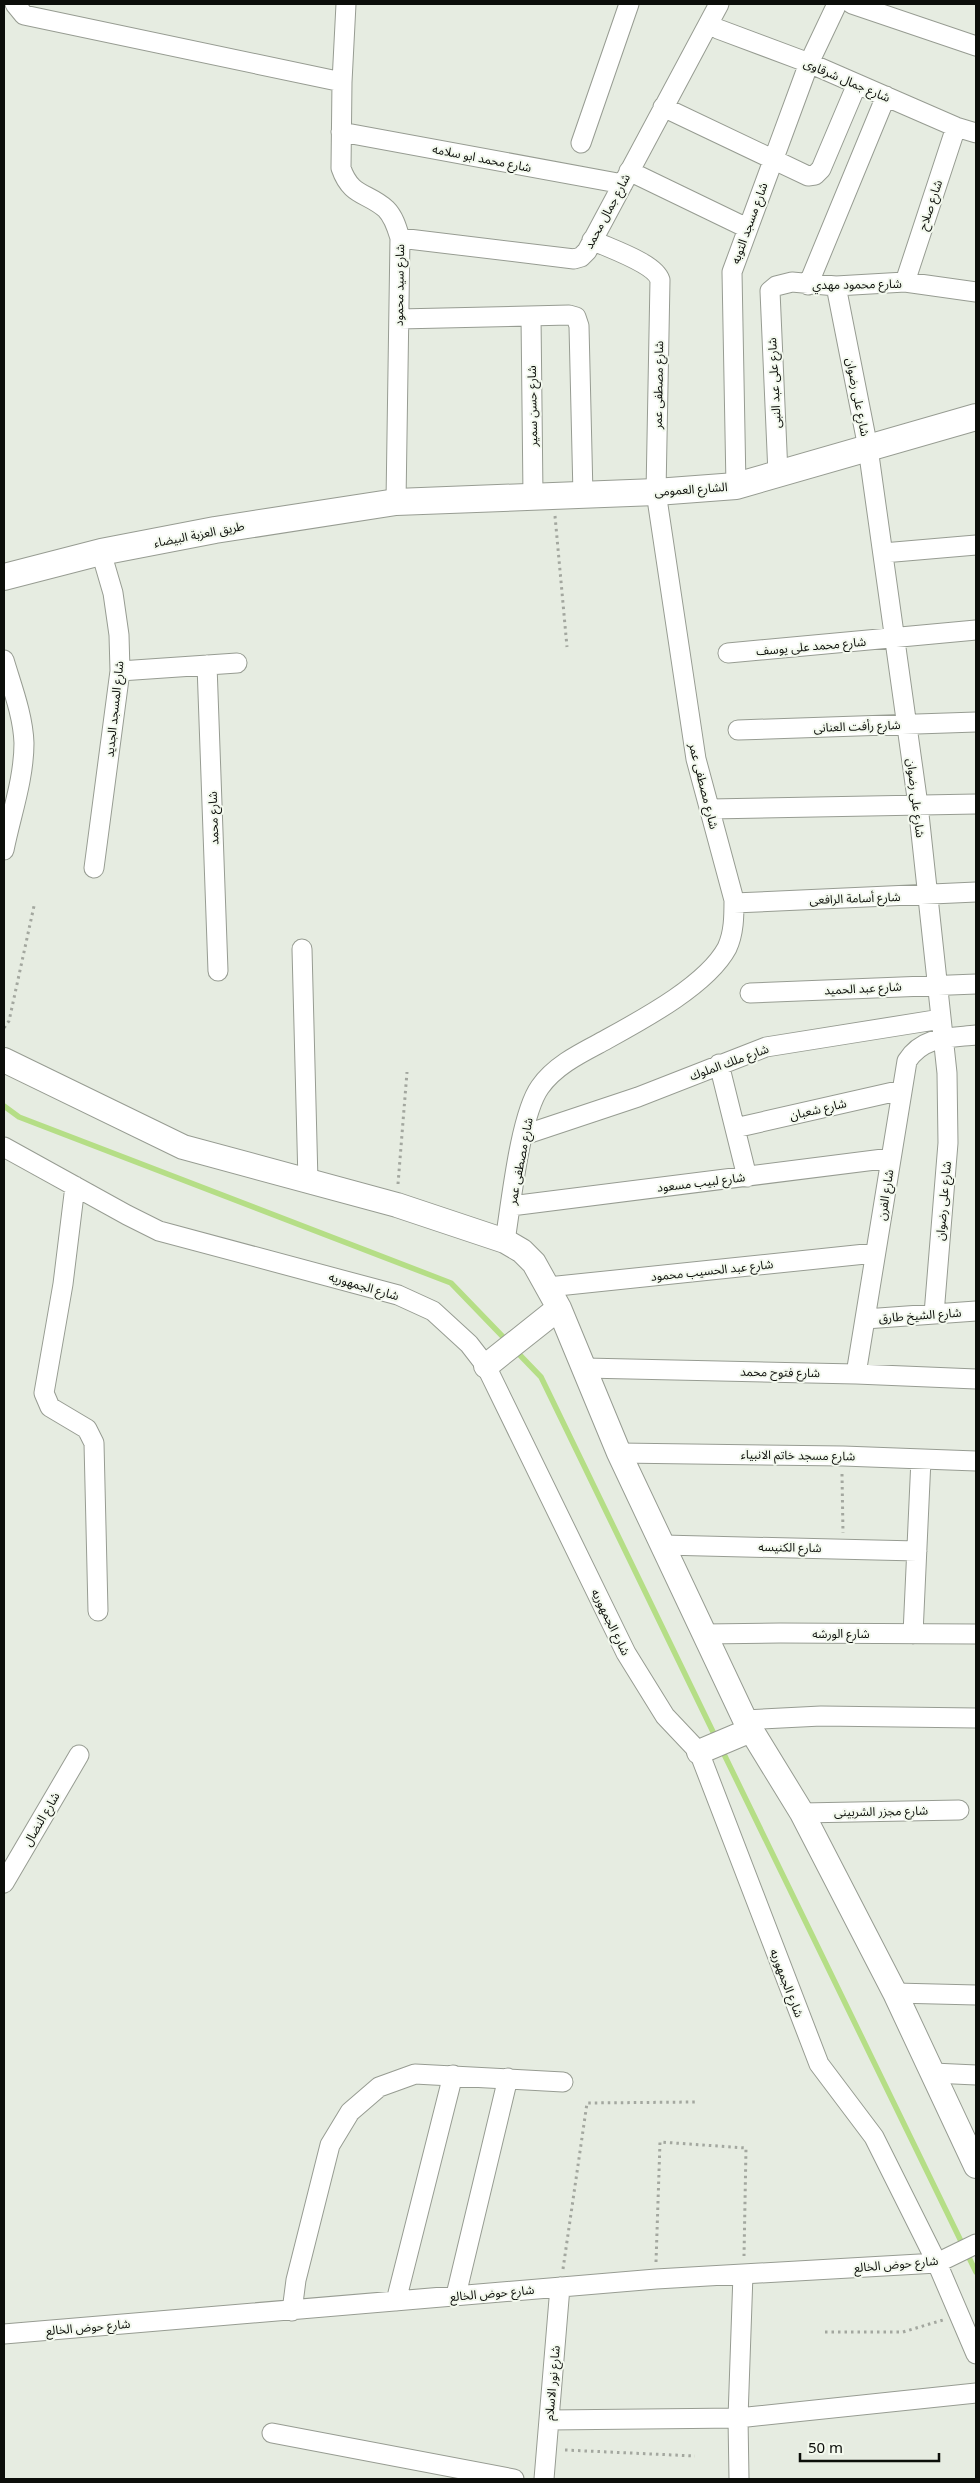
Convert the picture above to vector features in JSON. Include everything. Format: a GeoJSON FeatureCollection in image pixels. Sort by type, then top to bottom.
{"type":"FeatureCollection","features":[{"type":"Feature","properties":{"kind":"main road","name":"الشارع العمومى"},"geometry":{"type":"LineString","coordinates":[[396,502],[656,492],[736,486],[976,417]]}},
{"type":"Feature","properties":{"kind":"main road","name":"طريق العزبة البيضاء"},"geometry":{"type":"LineString","coordinates":[[4,577],[101,552],[215,530],[396,502]]}},
{"type":"Feature","properties":{"kind":"street"},"geometry":{"type":"LineString","coordinates":[[15,4],[24,15],[342,82]]}},
{"type":"Feature","properties":{"kind":"street","name":"شارع سيد محمود"},"geometry":{"type":"LineString","coordinates":[[346,4],[342,82],[341,168],[346,182],[358,193],[386,209],[394,221],[400,238],[396,502]]}},
{"type":"Feature","properties":{"kind":"street"},"geometry":{"type":"LineString","coordinates":[[581,143],[629,4]]}},
{"type":"Feature","properties":{"kind":"street","name":"شارع جمال محمد"},"geometry":{"type":"LineString","coordinates":[[400,238],[574,259],[584,254],[719,4]]}},
{"type":"Feature","properties":{"kind":"street","name":"شارع مسجد التوبه"},"geometry":{"type":"LineString","coordinates":[[736,486],[732,272],[746,228],[809,63],[837,4]]}},
{"type":"Feature","properties":{"kind":"street"},"geometry":{"type":"LineString","coordinates":[[852,4],[976,46]]}},
{"type":"Feature","properties":{"kind":"street","name":"شارع جمال شرقاوى"},"geometry":{"type":"LineString","coordinates":[[718,29],[809,63],[956,127],[976,133]]}},
{"type":"Feature","properties":{"kind":"street"},"geometry":{"type":"LineString","coordinates":[[663,107],[808,176],[819,172],[857,84]]}},
{"type":"Feature","properties":{"kind":"street"},"geometry":{"type":"LineString","coordinates":[[808,286],[886,96]]}},
{"type":"Feature","properties":{"kind":"street","name":"شارع صلاح"},"geometry":{"type":"LineString","coordinates":[[904,282],[956,127]]}},
{"type":"Feature","properties":{"kind":"street","name":"شارع محمد ابو سلامه"},"geometry":{"type":"LineString","coordinates":[[341,132],[626,178],[746,228]]}},
{"type":"Feature","properties":{"kind":"street","name":"شارع مصطفى عمر"},"geometry":{"type":"LineString","coordinates":[[505,1241],[528,1116],[540,1087],[565,1062],[673,1000],[714,967],[727,947],[734,924],[734,903],[696,759],[656,492],[660,280],[658,273],[649,266],[592,240]]}},
{"type":"Feature","properties":{"kind":"street","name":"شارع محمود مهدي"},"geometry":{"type":"LineString","coordinates":[[770,291],[784,283],[808,286],[836,286],[904,282],[952,291],[976,292]]}},
{"type":"Feature","properties":{"kind":"street","name":"شارع على رضوان"},"geometry":{"type":"LineString","coordinates":[[836,286],[868,448],[895,638],[918,805],[947,1073],[948,1143],[934,1314]]}},
{"type":"Feature","properties":{"kind":"street","name":"شارع على عبد النبى"},"geometry":{"type":"LineString","coordinates":[[770,291],[778,474]]}},
{"type":"Feature","properties":{"kind":"street"},"geometry":{"type":"LineString","coordinates":[[399,319],[570,315],[576,317],[579,323],[583,495]]}},
{"type":"Feature","properties":{"kind":"street","name":"شارع حسن سمير"},"geometry":{"type":"LineString","coordinates":[[531,316],[543,496]]}},
{"type":"Feature","properties":{"kind":"street"},"geometry":{"type":"LineString","coordinates":[[882,553],[976,545]]}},
{"type":"Feature","properties":{"kind":"street","name":"شارع المسجد الجديد"},"geometry":{"type":"LineString","coordinates":[[94,868],[120,671],[119,635],[113,593],[101,552]]}},
{"type":"Feature","properties":{"kind":"street","name":"شارع محمد على يوسف"},"geometry":{"type":"LineString","coordinates":[[728,654],[976,630]]}},
{"type":"Feature","properties":{"kind":"street"},"geometry":{"type":"LineString","coordinates":[[4,660],[21,720],[24,742],[22,764],[4,850]]}},
{"type":"Feature","properties":{"kind":"street"},"geometry":{"type":"LineString","coordinates":[[120,671],[237,663]]}},
{"type":"Feature","properties":{"kind":"street","name":"شارع محمد"},"geometry":{"type":"LineString","coordinates":[[207,665],[218,971]]}},
{"type":"Feature","properties":{"kind":"street","name":"شارع رأفت العنانى"},"geometry":{"type":"LineString","coordinates":[[738,730],[976,722]]}},
{"type":"Feature","properties":{"kind":"street"},"geometry":{"type":"LineString","coordinates":[[710,809],[976,804]]}},
{"type":"Feature","properties":{"kind":"street","name":"شارع أسامة الرافعى"},"geometry":{"type":"LineString","coordinates":[[734,903],[976,892]]}},
{"type":"Feature","properties":{"kind":"street"},"geometry":{"type":"LineString","coordinates":[[302,949],[308,1182]]}},
{"type":"Feature","properties":{"kind":"street","name":"شارع عبد الحميد"},"geometry":{"type":"LineString","coordinates":[[750,993],[976,984]]}},
{"type":"Feature","properties":{"kind":"street","name":"شارع ملك الملوك"},"geometry":{"type":"LineString","coordinates":[[524,1136],[638,1097],[766,1047],[941,1019]]}},
{"type":"Feature","properties":{"kind":"street","name":"شارع الفرن"},"geometry":{"type":"LineString","coordinates":[[856,1374],[908,1061],[913,1052],[932,1040],[976,1035]]}},
{"type":"Feature","properties":{"kind":"street"},"geometry":{"type":"LineString","coordinates":[[4,1060],[183,1147],[397,1205],[505,1241],[522,1251],[534,1263],[558,1308],[619,1453],[706,1634],[745,1728],[802,1813],[895,1993],[976,2166]]}},
{"type":"Feature","properties":{"kind":"street"},"geometry":{"type":"LineString","coordinates":[[719,1064],[747,1176]]}},
{"type":"Feature","properties":{"kind":"street","name":"شارع شعبان"},"geometry":{"type":"LineString","coordinates":[[735,1128],[902,1090]]}},
{"type":"Feature","properties":{"kind":"street","name":"شارع الجمهوريه"},"geometry":{"type":"LineString","coordinates":[[4,1147],[127,1216],[159,1231],[398,1295],[433,1311],[469,1344],[493,1360],[626,1653],[665,1716],[703,1750],[819,2064],[874,2137],[945,2259],[959,2314],[976,2354]]}},
{"type":"Feature","properties":{"kind":"street","name":"شارع لبيب مسعود"},"geometry":{"type":"LineString","coordinates":[[511,1206],[891,1158]]}},
{"type":"Feature","properties":{"kind":"street"},"geometry":{"type":"LineString","coordinates":[[75,1186],[63,1284],[44,1392],[50,1407],[87,1429],[94,1443],[98,1611]]}},
{"type":"Feature","properties":{"kind":"street","name":"شارع عبد الحسيب محمود"},"geometry":{"type":"LineString","coordinates":[[548,1287],[875,1252]]}},
{"type":"Feature","properties":{"kind":"street"},"geometry":{"type":"LineString","coordinates":[[493,1360],[558,1308]]}},
{"type":"Feature","properties":{"kind":"street","name":"شارع الشيخ طارق"},"geometry":{"type":"LineString","coordinates":[[865,1319],[976,1311]]}},
{"type":"Feature","properties":{"kind":"street","name":"شارع فتوح محمد"},"geometry":{"type":"LineString","coordinates":[[584,1368],[856,1374],[976,1379]]}},
{"type":"Feature","properties":{"kind":"street","name":"شارع مسجد خاتم الانبياء"},"geometry":{"type":"LineString","coordinates":[[619,1453],[976,1460]]}},
{"type":"Feature","properties":{"kind":"street"},"geometry":{"type":"LineString","coordinates":[[913,1634],[921,1459]]}},
{"type":"Feature","properties":{"kind":"street","name":"شارع الكنيسه"},"geometry":{"type":"LineString","coordinates":[[663,1544],[917,1551]]}},
{"type":"Feature","properties":{"kind":"street","name":"شارع الورشه"},"geometry":{"type":"LineString","coordinates":[[706,1634],[976,1634]]}},
{"type":"Feature","properties":{"kind":"street"},"geometry":{"type":"LineString","coordinates":[[703,1750],[745,1728],[821,1716],[976,1718]]}},
{"type":"Feature","properties":{"kind":"street","name":"شارع النضال"},"geometry":{"type":"LineString","coordinates":[[4,1883],[79,1755]]}},
{"type":"Feature","properties":{"kind":"street","name":"شارع مجزر الشربينى"},"geometry":{"type":"LineString","coordinates":[[802,1813],[959,1810]]}},
{"type":"Feature","properties":{"kind":"street"},"geometry":{"type":"LineString","coordinates":[[895,1993],[976,1995]]}},
{"type":"Feature","properties":{"kind":"street"},"geometry":{"type":"LineString","coordinates":[[292,2311],[296,2280],[330,2144],[350,2112],[379,2087],[415,2074],[563,2082]]}},
{"type":"Feature","properties":{"kind":"street"},"geometry":{"type":"LineString","coordinates":[[933,2074],[976,2075]]}},
{"type":"Feature","properties":{"kind":"street"},"geometry":{"type":"LineString","coordinates":[[396,2301],[453,2075]]}},
{"type":"Feature","properties":{"kind":"street"},"geometry":{"type":"LineString","coordinates":[[456,2295],[508,2078]]}},
{"type":"Feature","properties":{"kind":"street","name":"شارع حوض الخالع"},"geometry":{"type":"LineString","coordinates":[[4,2334],[656,2279],[945,2259],[976,2244]]}},
{"type":"Feature","properties":{"kind":"street"},"geometry":{"type":"LineString","coordinates":[[739,2479],[738,2418],[743,2274]]}},
{"type":"Feature","properties":{"kind":"street","name":"شارع نور الاسلام"},"geometry":{"type":"LineString","coordinates":[[544,2479],[560,2287]]}},
{"type":"Feature","properties":{"kind":"street"},"geometry":{"type":"LineString","coordinates":[[549,2420],[738,2418],[976,2393]]}},
{"type":"Feature","properties":{"kind":"street"},"geometry":{"type":"LineString","coordinates":[[272,2432],[514,2479]]}},
{"type":"Feature","properties":{"kind":"path"},"geometry":{"type":"LineString","coordinates":[[543,496],[566,647]]}},
{"type":"Feature","properties":{"kind":"path"},"geometry":{"type":"LineString","coordinates":[[4,1028],[9,1020],[34,906]]}},
{"type":"Feature","properties":{"kind":"path"},"geometry":{"type":"LineString","coordinates":[[397,1205],[408,1072]]}},
{"type":"Feature","properties":{"kind":"path"},"geometry":{"type":"LineString","coordinates":[[843,1456],[843,1548]]}},
{"type":"Feature","properties":{"kind":"path"},"geometry":{"type":"LineString","coordinates":[[560,2287],[587,2104],[695,2102]]}},
{"type":"Feature","properties":{"kind":"path"},"geometry":{"type":"LineString","coordinates":[[656,2279],[660,2142],[746,2148],[743,2274]]}},
{"type":"Feature","properties":{"kind":"path"},"geometry":{"type":"LineString","coordinates":[[825,2332],[904,2332],[959,2314]]}},
{"type":"Feature","properties":{"kind":"path"},"geometry":{"type":"LineString","coordinates":[[546,2449],[695,2456]]}},
{"type":"Feature","properties":{"kind":"waterway"},"geometry":{"type":"LineString","coordinates":[[4,1106],[19,1117],[451,1283],[507,1341]]}},
{"type":"Feature","properties":{"kind":"waterway"},"geometry":{"type":"LineString","coordinates":[[515,1350],[541,1377],[716,1738]]}},
{"type":"Feature","properties":{"kind":"waterway"},"geometry":{"type":"LineString","coordinates":[[721,1748],[976,2272]]}}]}
